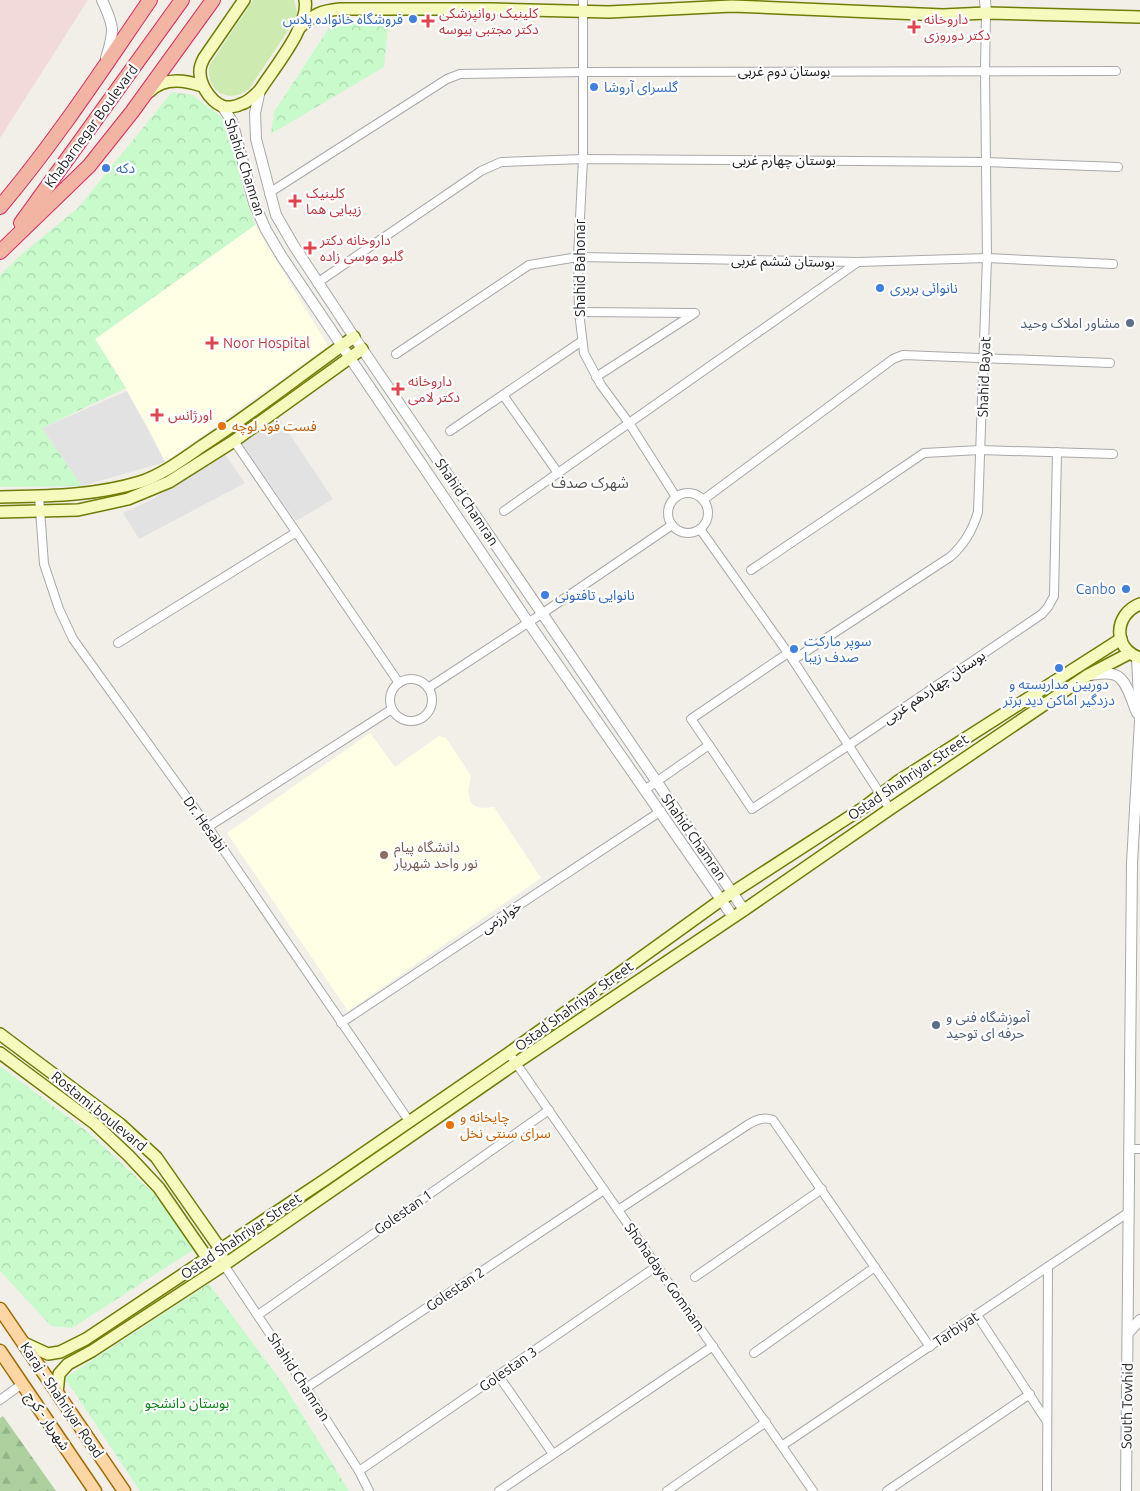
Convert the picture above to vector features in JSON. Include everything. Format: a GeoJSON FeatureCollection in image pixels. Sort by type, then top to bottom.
{"type":"FeatureCollection","features":[{"type":"Feature","properties":{"kind":"highway","name":"Khabarnegar Boulevard"},"geometry":{"type":"LineString","coordinates":[[0,207],[23,179],[150,0]]}},
{"type":"Feature","properties":{"kind":"highway","name":"Khabarnegar Boulevard"},"geometry":{"type":"LineString","coordinates":[[0,252],[182,0]]}},
{"type":"Feature","properties":{"kind":"highway"},"geometry":{"type":"LineString","coordinates":[[0,252],[89,166],[132,112],[213,0]]}},
{"type":"Feature","properties":{"kind":"main road"},"geometry":{"type":"LineString","coordinates":[[244,0],[204,58],[200,69],[202,86],[222,106],[232,107],[242,104],[260,90],[300,27],[306,9],[305,0]]}},
{"type":"Feature","properties":{"kind":"main road"},"geometry":{"type":"LineString","coordinates":[[300,27],[323,10],[340,9],[583,6],[609,12],[732,6],[923,14],[986,13],[1140,16]]}},
{"type":"Feature","properties":{"kind":"main road"},"geometry":{"type":"LineString","coordinates":[[132,112],[152,89],[164,83],[181,80],[202,86]]}},
{"type":"Feature","properties":{"kind":"main road"},"geometry":{"type":"LineString","coordinates":[[0,496],[39,496],[101,492],[142,482],[172,467],[354,337]]}},
{"type":"Feature","properties":{"kind":"main road"},"geometry":{"type":"LineString","coordinates":[[0,512],[78,510],[128,499],[169,482],[234,441],[362,349]]}},
{"type":"Feature","properties":{"kind":"main road"},"geometry":{"type":"LineString","coordinates":[[325,357],[336,359],[335,368]]}},
{"type":"Feature","properties":{"kind":"main road"},"geometry":{"type":"LineString","coordinates":[[1135,656],[1121,639],[1119,630],[1121,621],[1126,613],[1133,606],[1140,604]]}},
{"type":"Feature","properties":{"kind":"main road","name":"Ostad Shahriyar Street"},"geometry":{"type":"LineString","coordinates":[[24,1343],[48,1354],[60,1352],[86,1339],[221,1250],[509,1053],[721,900],[863,808],[880,794],[1121,639]]}},
{"type":"Feature","properties":{"kind":"main road","name":"Ostad Shahriyar Street"},"geometry":{"type":"LineString","coordinates":[[57,1393],[59,1374],[68,1364],[92,1351],[224,1265],[516,1063],[1088,675],[1135,656]]}},
{"type":"Feature","properties":{"kind":"main road"},"geometry":{"type":"LineString","coordinates":[[902,780],[893,792],[899,800],[907,798]]}},
{"type":"Feature","properties":{"kind":"main road"},"geometry":{"type":"LineString","coordinates":[[863,808],[873,807],[877,813],[872,822]]}},
{"type":"Feature","properties":{"kind":"main road","name":"Rostami boulevard"},"geometry":{"type":"LineString","coordinates":[[0,1034],[120,1124],[156,1157],[221,1250]]}},
{"type":"Feature","properties":{"kind":"main road","name":"Rostami boulevard"},"geometry":{"type":"LineString","coordinates":[[0,1053],[94,1123],[129,1156],[159,1188],[208,1258]]}},
{"type":"Feature","properties":{"kind":"main road"},"geometry":{"type":"LineString","coordinates":[[221,1250],[224,1265]]}},
{"type":"Feature","properties":{"kind":"main road"},"geometry":{"type":"LineString","coordinates":[[208,1258],[224,1265]]}},
{"type":"Feature","properties":{"kind":"main road","name":"Karaj - Shahriyar Road"},"geometry":{"type":"LineString","coordinates":[[0,1309],[124,1491]]}},
{"type":"Feature","properties":{"kind":"main road","name":"شهریار - کرج"},"geometry":{"type":"LineString","coordinates":[[0,1352],[95,1491]]}},
{"type":"Feature","properties":{"kind":"street"},"geometry":{"type":"LineString","coordinates":[[102,0],[112,23],[112,40],[103,68]]}},
{"type":"Feature","properties":{"kind":"street","name":"Shahid Bayat"},"geometry":{"type":"LineString","coordinates":[[793,660],[950,557],[970,531],[978,512],[985,358],[987,258],[985,0]]}},
{"type":"Feature","properties":{"kind":"street","name":"Shahid Bahonar"},"geometry":{"type":"LineString","coordinates":[[583,6],[583,159],[578,256],[579,312],[584,353],[596,378],[629,423],[676,497]]}},
{"type":"Feature","properties":{"kind":"street","name":"بوستان دوم غربی"},"geometry":{"type":"LineString","coordinates":[[269,193],[460,74],[1116,71]]}},
{"type":"Feature","properties":{"kind":"street","name":"Shahid Chamran"},"geometry":{"type":"LineString","coordinates":[[260,90],[255,113],[256,139],[276,215],[317,283],[744,910]]}},
{"type":"Feature","properties":{"kind":"street","name":"Shahid Chamran"},"geometry":{"type":"LineString","coordinates":[[222,106],[232,121],[254,203],[266,230],[282,258],[351,357],[528,622],[646,789],[733,917]]}},
{"type":"Feature","properties":{"kind":"street","name":"بوستان چهارم غربی"},"geometry":{"type":"LineString","coordinates":[[317,283],[490,166],[500,162],[583,159],[986,162],[1118,167]]}},
{"type":"Feature","properties":{"kind":"street"},"geometry":{"type":"LineString","coordinates":[[0,200],[23,179]]}},
{"type":"Feature","properties":{"kind":"street","name":"بوستان ششم غربی"},"geometry":{"type":"LineString","coordinates":[[396,354],[529,265],[578,256],[858,262],[987,258],[1114,264]]}},
{"type":"Feature","properties":{"kind":"street"},"geometry":{"type":"LineString","coordinates":[[504,511],[858,262]]}},
{"type":"Feature","properties":{"kind":"street"},"geometry":{"type":"LineString","coordinates":[[579,312],[695,313],[596,378]]}},
{"type":"Feature","properties":{"kind":"street"},"geometry":{"type":"LineString","coordinates":[[450,431],[582,341]]}},
{"type":"Feature","properties":{"kind":"street"},"geometry":{"type":"LineString","coordinates":[[703,500],[903,355],[1110,363]]}},
{"type":"Feature","properties":{"kind":"street"},"geometry":{"type":"LineString","coordinates":[[503,395],[558,473]]}},
{"type":"Feature","properties":{"kind":"street"},"geometry":{"type":"LineString","coordinates":[[234,441],[398,683]]}},
{"type":"Feature","properties":{"kind":"street"},"geometry":{"type":"LineString","coordinates":[[752,570],[919,455],[931,452],[980,450],[1114,454]]}},
{"type":"Feature","properties":{"kind":"street","name":"بوستان چهاردهم غربی"},"geometry":{"type":"LineString","coordinates":[[788,653],[691,719],[752,809],[1024,626],[1048,607],[1054,596],[1057,452]]}},
{"type":"Feature","properties":{"kind":"street"},"geometry":{"type":"LineString","coordinates":[[688,493],[703,500],[707,505],[708,518],[700,529],[694,532],[682,532],[672,525],[668,513],[669,507],[676,497],[688,493]]}},
{"type":"Feature","properties":{"kind":"street","name":"Dr. Hesabi"},"geometry":{"type":"LineString","coordinates":[[39,496],[44,564],[59,609],[73,639],[208,827],[409,1121]]}},
{"type":"Feature","properties":{"kind":"street"},"geometry":{"type":"LineString","coordinates":[[428,688],[543,613],[672,525]]}},
{"type":"Feature","properties":{"kind":"street"},"geometry":{"type":"LineString","coordinates":[[700,529],[793,660],[890,809]]}},
{"type":"Feature","properties":{"kind":"street"},"geometry":{"type":"LineString","coordinates":[[118,643],[295,533]]}},
{"type":"Feature","properties":{"kind":"street","name":"South Towhid"},"geometry":{"type":"LineString","coordinates":[[1126,1491],[1129,1212],[1135,1149],[1136,863],[1140,721],[1135,656]]}},
{"type":"Feature","properties":{"kind":"street"},"geometry":{"type":"LineString","coordinates":[[1088,675],[1109,673],[1116,675],[1122,680],[1140,721]]}},
{"type":"Feature","properties":{"kind":"street"},"geometry":{"type":"LineString","coordinates":[[411,679],[417,680],[428,688],[431,701],[426,713],[421,718],[415,720],[402,718],[392,709],[390,698],[394,687],[398,683],[411,679]]}},
{"type":"Feature","properties":{"kind":"street"},"geometry":{"type":"LineString","coordinates":[[208,827],[392,709]]}},
{"type":"Feature","properties":{"kind":"street"},"geometry":{"type":"LineString","coordinates":[[646,789],[709,745]]}},
{"type":"Feature","properties":{"kind":"street","name":"خوارزمی"},"geometry":{"type":"LineString","coordinates":[[341,1023],[660,811]]}},
{"type":"Feature","properties":{"kind":"street","name":"Shohadaye Gomnam"},"geometry":{"type":"LineString","coordinates":[[509,1053],[783,1445],[813,1491]]}},
{"type":"Feature","properties":{"kind":"street","name":"Golestan 1"},"geometry":{"type":"LineString","coordinates":[[258,1314],[549,1110]]}},
{"type":"Feature","properties":{"kind":"street"},"geometry":{"type":"LineString","coordinates":[[618,1210],[749,1124],[758,1119],[766,1118],[773,1120],[778,1124],[930,1347]]}},
{"type":"Feature","properties":{"kind":"street"},"geometry":{"type":"LineString","coordinates":[[695,1277],[822,1189]]}},
{"type":"Feature","properties":{"kind":"street","name":"Golestan 2"},"geometry":{"type":"LineString","coordinates":[[306,1388],[604,1190]]}},
{"type":"Feature","properties":{"kind":"street","name":"Tarbiyat"},"geometry":{"type":"LineString","coordinates":[[783,1445],[1129,1212]]}},
{"type":"Feature","properties":{"kind":"street","name":"Shahid Chamran"},"geometry":{"type":"LineString","coordinates":[[224,1265],[306,1388],[359,1471],[369,1491]]}},
{"type":"Feature","properties":{"kind":"street","name":"Golestan 3"},"geometry":{"type":"LineString","coordinates":[[359,1471],[657,1266]]}},
{"type":"Feature","properties":{"kind":"street"},"geometry":{"type":"LineString","coordinates":[[754,1354],[875,1267]]}},
{"type":"Feature","properties":{"kind":"street"},"geometry":{"type":"LineString","coordinates":[[1047,1491],[1048,1267]]}},
{"type":"Feature","properties":{"kind":"street"},"geometry":{"type":"LineString","coordinates":[[1128,1277],[1140,1278]]}},
{"type":"Feature","properties":{"kind":"street"},"geometry":{"type":"LineString","coordinates":[[978,1315],[1047,1421]]}},
{"type":"Feature","properties":{"kind":"street"},"geometry":{"type":"LineString","coordinates":[[1128,1333],[1140,1320]]}},
{"type":"Feature","properties":{"kind":"street"},"geometry":{"type":"LineString","coordinates":[[499,1491],[713,1346]]}},
{"type":"Feature","properties":{"kind":"street"},"geometry":{"type":"LineString","coordinates":[[498,1375],[553,1454]]}},
{"type":"Feature","properties":{"kind":"street"},"geometry":{"type":"LineString","coordinates":[[0,1400],[22,1384]]}},
{"type":"Feature","properties":{"kind":"street"},"geometry":{"type":"LineString","coordinates":[[887,1491],[1030,1394]]}},
{"type":"Feature","properties":{"kind":"street"},"geometry":{"type":"LineString","coordinates":[[667,1491],[766,1422]]}},
{"type":"Feature","properties":{"kind":"shaded area"},"geometry":{"type":"Polygon","coordinates":[[[0,0],[88,0],[0,138],[0,0]]]}},
{"type":"Feature","properties":{"kind":"shaded area","name":"Noor Hospital"},"geometry":{"type":"Polygon","coordinates":[[[255,225],[328,346],[165,462],[147,425],[95,339],[255,225]]]}},
{"type":"Feature","properties":{"kind":"shaded area"},"geometry":{"type":"Polygon","coordinates":[[[127,391],[165,462],[82,486],[42,428],[127,391]]]}},
{"type":"Feature","properties":{"kind":"shaded area"},"geometry":{"type":"Polygon","coordinates":[[[278,417],[333,499],[296,521],[241,444],[278,417]]]}},
{"type":"Feature","properties":{"kind":"shaded area"},"geometry":{"type":"Polygon","coordinates":[[[224,453],[245,483],[139,539],[123,513],[151,500],[224,453]]]}},
{"type":"Feature","properties":{"kind":"shaded area","name":"دانشگاه پیام نور واحد شهریار"},"geometry":{"type":"Polygon","coordinates":[[[370,733],[395,767],[439,736],[446,738],[471,776],[468,791],[471,803],[477,807],[494,807],[541,878],[348,1011],[227,833],[370,733]]]}},
{"type":"Feature","properties":{"kind":"green space"},"geometry":{"type":"Polygon","coordinates":[[[253,0],[294,0],[297,12],[295,20],[249,89],[241,94],[226,95],[220,93],[211,82],[209,66],[253,0]]]}},
{"type":"Feature","properties":{"kind":"green space"},"geometry":{"type":"Polygon","coordinates":[[[389,19],[384,67],[271,134],[274,112],[329,28],[340,21],[389,19]]]}},
{"type":"Feature","properties":{"kind":"green space"},"geometry":{"type":"Polygon","coordinates":[[[172,92],[192,95],[227,121],[244,193],[255,225],[95,339],[126,388],[42,428],[82,486],[0,487],[0,275],[23,253],[78,208],[172,92]]]}},
{"type":"Feature","properties":{"kind":"green space"},"geometry":{"type":"Polygon","coordinates":[[[0,1066],[88,1132],[154,1194],[193,1250],[72,1328],[51,1326],[0,1271],[0,1066]]]}},
{"type":"Feature","properties":{"kind":"green space","name":"بوستان دانشجو"},"geometry":{"type":"Polygon","coordinates":[[[209,1284],[284,1385],[349,1491],[140,1491],[65,1378],[209,1284]]]}},
{"type":"Feature","properties":{"kind":"green space"},"geometry":{"type":"Polygon","coordinates":[[[3,1416],[56,1491],[0,1491],[0,1418],[3,1416]]]}},
{"type":"Feature","properties":{"kind":"place","name":"فروشگاه خانواده پلاس"},"geometry":{"type":"Point","coordinates":[413,19]}},
{"type":"Feature","properties":{"kind":"place","name":"کلینیک روانپزشکی دکتر مجتبی بیوسه"},"geometry":{"type":"Point","coordinates":[428,21]}},
{"type":"Feature","properties":{"kind":"place","name":"داروخانه دکتر دوروزی"},"geometry":{"type":"Point","coordinates":[914,27]}},
{"type":"Feature","properties":{"kind":"place","name":"گلسرای آروشا"},"geometry":{"type":"Point","coordinates":[594,87]}},
{"type":"Feature","properties":{"kind":"place","name":"دکه"},"geometry":{"type":"Point","coordinates":[106,168]}},
{"type":"Feature","properties":{"kind":"place","name":"کلینیک زیبایی هما"},"geometry":{"type":"Point","coordinates":[295,201]}},
{"type":"Feature","properties":{"kind":"place","name":"داروخانه دکتر گلبو موسی زاده"},"geometry":{"type":"Point","coordinates":[310,248]}},
{"type":"Feature","properties":{"kind":"place","name":"نانوائی بربری"},"geometry":{"type":"Point","coordinates":[880,288]}},
{"type":"Feature","properties":{"kind":"place","name":"مشاور املاک وحید"},"geometry":{"type":"Point","coordinates":[1130,323]}},
{"type":"Feature","properties":{"kind":"place","name":"Noor Hospital"},"geometry":{"type":"Point","coordinates":[212,343]}},
{"type":"Feature","properties":{"kind":"place","name":"داروخانه دکتر لامی"},"geometry":{"type":"Point","coordinates":[398,389]}},
{"type":"Feature","properties":{"kind":"place","name":"اورژانس"},"geometry":{"type":"Point","coordinates":[157,415]}},
{"type":"Feature","properties":{"kind":"place","name":"فست فود لوچه"},"geometry":{"type":"Point","coordinates":[222,426]}},
{"type":"Feature","properties":{"kind":"place","name":"Canbo"},"geometry":{"type":"Point","coordinates":[1126,589]}},
{"type":"Feature","properties":{"kind":"place","name":"نانوایی تافتونی"},"geometry":{"type":"Point","coordinates":[545,595]}},
{"type":"Feature","properties":{"kind":"place","name":"سوپر مارکت صدف زیبا"},"geometry":{"type":"Point","coordinates":[794,649]}},
{"type":"Feature","properties":{"kind":"place","name":"دوربین مداربسته و دزدگیر اماکن دید برتر"},"geometry":{"type":"Point","coordinates":[1059,668]}},
{"type":"Feature","properties":{"kind":"place","name":"دانشگاه پیام نور واحد شهریار"},"geometry":{"type":"Point","coordinates":[384,855]}},
{"type":"Feature","properties":{"kind":"place","name":"آموزشگاه فنی و حرفه ای توحید"},"geometry":{"type":"Point","coordinates":[936,1025]}},
{"type":"Feature","properties":{"kind":"place","name":"چایخانه و سرای سنتی نخل"},"geometry":{"type":"Point","coordinates":[450,1125]}},
{"type":"Feature","properties":{"kind":"district","name":"شهرک صدف"},"geometry":{"type":"Point","coordinates":[590,482]}}]}
